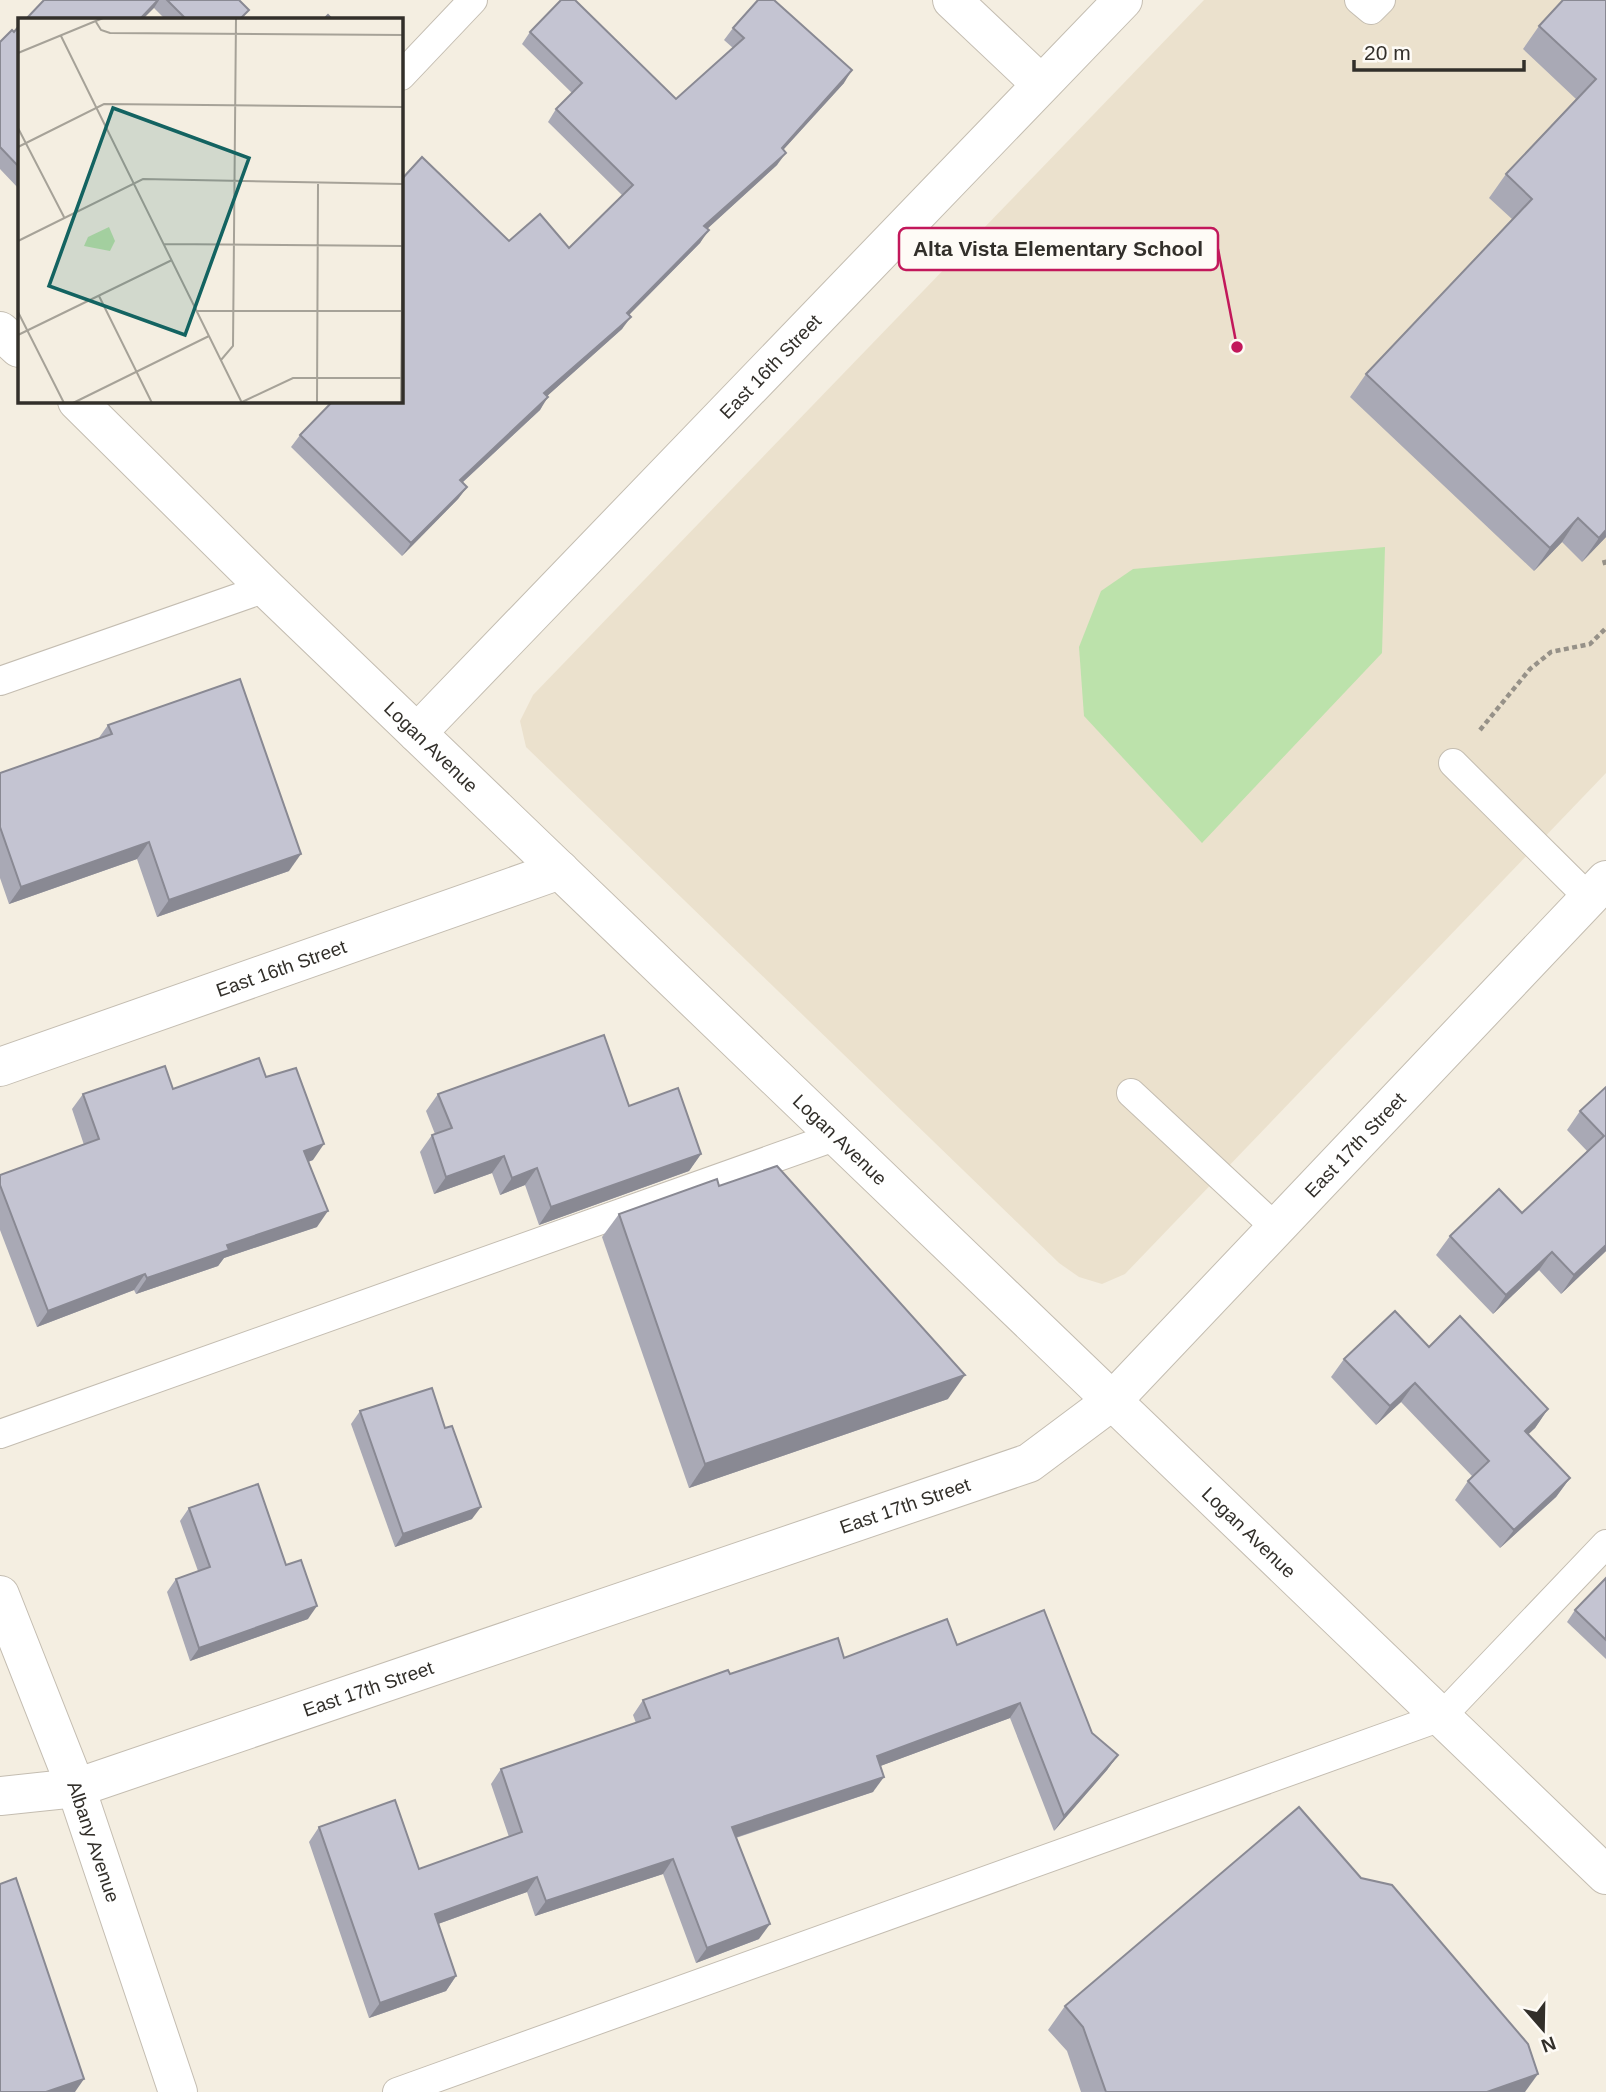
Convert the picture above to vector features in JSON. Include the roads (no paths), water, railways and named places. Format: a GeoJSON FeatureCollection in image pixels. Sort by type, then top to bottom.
{"type":"FeatureCollection","features":[{"type":"Feature","properties":{"kind":"street"},"geometry":{"type":"LineString","coordinates":[[952,0],[1041,84]]}},
{"type":"Feature","properties":{"kind":"street","name":"East 16th Street"},"geometry":{"type":"LineString","coordinates":[[417,733],[1123,0]]}},
{"type":"Feature","properties":{"kind":"street"},"geometry":{"type":"LineString","coordinates":[[0,331],[18,347]]}},
{"type":"Feature","properties":{"kind":"street","name":"Logan Avenue"},"geometry":{"type":"LineString","coordinates":[[83,403],[266,588],[1606,1875]]}},
{"type":"Feature","properties":{"kind":"street","name":"East 16th Street"},"geometry":{"type":"LineString","coordinates":[[0,1067],[560,870]]}},
{"type":"Feature","properties":{"kind":"street","name":"East 17th Street"},"geometry":{"type":"LineString","coordinates":[[0,1796],[76,1788],[1029,1463],[1112,1401],[1597,889]]}},
{"type":"Feature","properties":{"kind":"street","name":"Albany Avenue"},"geometry":{"type":"LineString","coordinates":[[0,1595],[76,1788],[178,2092]]}},
{"type":"Feature","properties":{"kind":"lane"},"geometry":{"type":"LineString","coordinates":[[402,75],[473,0]]}},
{"type":"Feature","properties":{"kind":"lane"},"geometry":{"type":"LineString","coordinates":[[1359,0],[1371,10],[1381,0]]}},
{"type":"Feature","properties":{"kind":"lane"},"geometry":{"type":"LineString","coordinates":[[0,681],[266,588]]}},
{"type":"Feature","properties":{"kind":"lane"},"geometry":{"type":"LineString","coordinates":[[1452,763],[1597,889]]}},
{"type":"Feature","properties":{"kind":"lane"},"geometry":{"type":"LineString","coordinates":[[1131,1093],[1276,1228]]}},
{"type":"Feature","properties":{"kind":"lane"},"geometry":{"type":"LineString","coordinates":[[0,1434],[836,1136]]}},
{"type":"Feature","properties":{"kind":"lane"},"geometry":{"type":"LineString","coordinates":[[397,2092],[1441,1717],[1606,1544]]}},
{"type":"Feature","properties":{"kind":"place","name":"Alta Vista Elementary School"},"geometry":{"type":"Point","coordinates":[1237,347]}}]}
